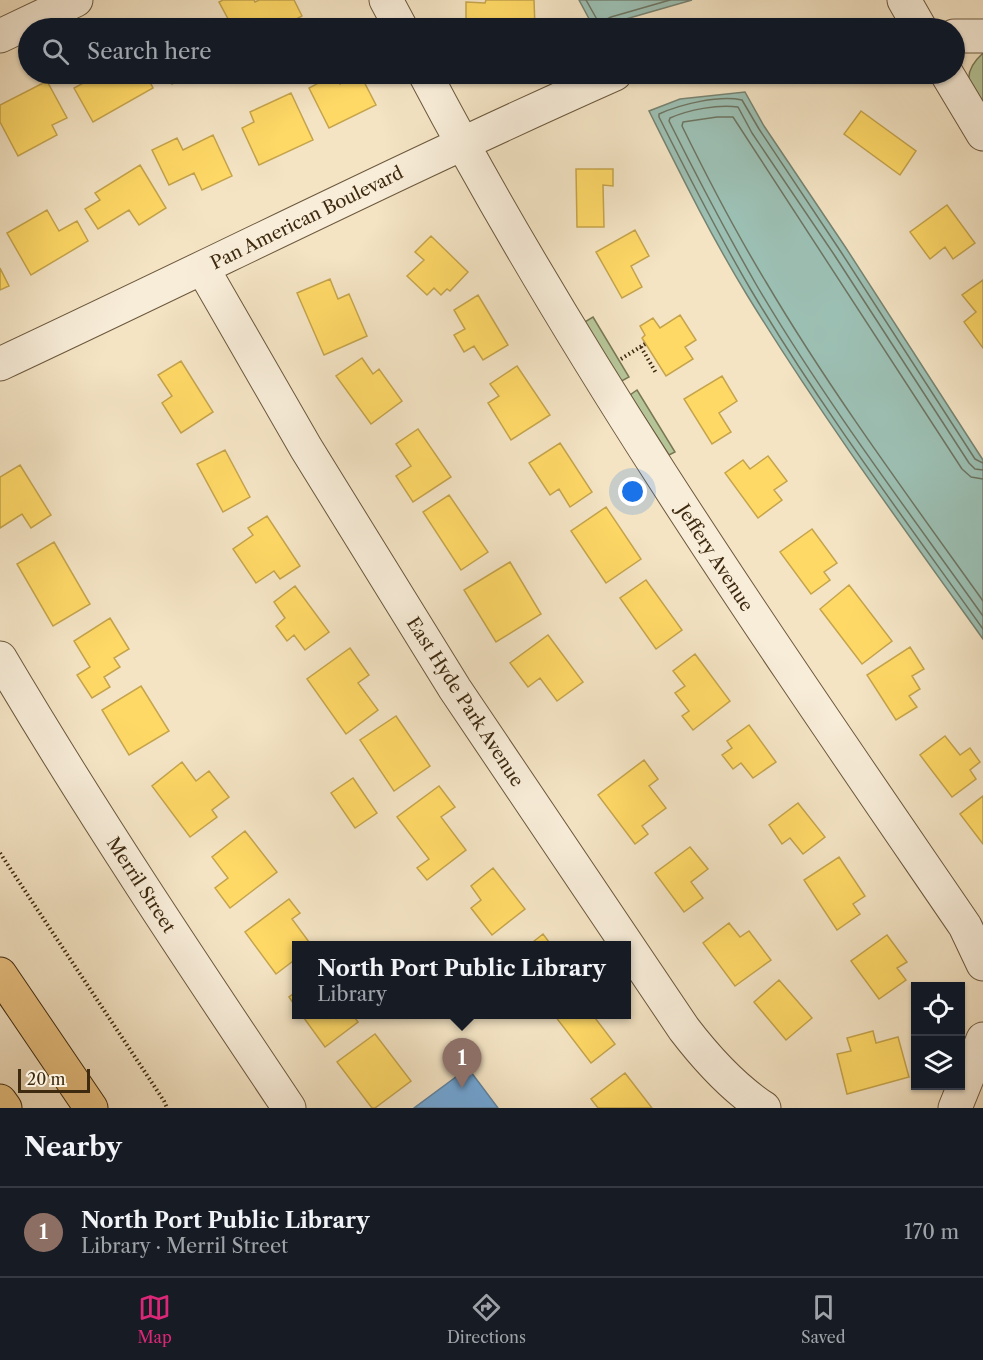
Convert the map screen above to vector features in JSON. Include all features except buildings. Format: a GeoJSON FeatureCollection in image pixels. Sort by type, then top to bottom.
{"type":"FeatureCollection","features":[{"type":"Feature","properties":{"kind":"main road"},"geometry":{"type":"LineString","coordinates":[[0,974],[91,1108]]}},
{"type":"Feature","properties":{"kind":"main road"},"geometry":{"type":"LineString","coordinates":[[0,1101],[5,1108]]}},
{"type":"Feature","properties":{"kind":"street"},"geometry":{"type":"LineString","coordinates":[[38,18],[76,0]]}},
{"type":"Feature","properties":{"kind":"street"},"geometry":{"type":"LineString","coordinates":[[386,0],[396,18]]}},
{"type":"Feature","properties":{"kind":"street"},"geometry":{"type":"LineString","coordinates":[[904,0],[914,18]]}},
{"type":"Feature","properties":{"kind":"street"},"geometry":{"type":"LineString","coordinates":[[0,36],[18,27]]}},
{"type":"Feature","properties":{"kind":"street"},"geometry":{"type":"LineString","coordinates":[[965,36],[983,36]]}},
{"type":"Feature","properties":{"kind":"street"},"geometry":{"type":"LineString","coordinates":[[430,84],[461,143]]}},
{"type":"Feature","properties":{"kind":"street","name":"Pan American Boulevard"},"geometry":{"type":"LineString","coordinates":[[0,364],[203,269],[461,143],[593,84]]}},
{"type":"Feature","properties":{"kind":"street"},"geometry":{"type":"LineString","coordinates":[[953,84],[983,134]]}},
{"type":"Feature","properties":{"kind":"street","name":"Jeffery Avenue"},"geometry":{"type":"LineString","coordinates":[[461,143],[657,470],[752,614],[965,926],[983,964]]}},
{"type":"Feature","properties":{"kind":"street","name":"East Hyde Park Avenue"},"geometry":{"type":"LineString","coordinates":[[203,269],[306,448],[454,689],[624,941]]}},
{"type":"Feature","properties":{"kind":"street","name":"Merril Street"},"geometry":{"type":"LineString","coordinates":[[0,658],[61,761],[133,875],[289,1108]]}},
{"type":"Feature","properties":{"kind":"street","name":"East Hyde Park Avenue"},"geometry":{"type":"LineString","coordinates":[[631,951],[684,1029],[718,1070],[738,1089],[764,1108]]}},
{"type":"Feature","properties":{"kind":"street"},"geometry":{"type":"LineString","coordinates":[[955,1108],[983,1038]]}},
{"type":"Feature","properties":{"kind":"path"},"geometry":{"type":"LineString","coordinates":[[621,359],[645,344]]}},
{"type":"Feature","properties":{"kind":"path"},"geometry":{"type":"LineString","coordinates":[[641,347],[656,374]]}},
{"type":"Feature","properties":{"kind":"path"},"geometry":{"type":"LineString","coordinates":[[0,853],[167,1108]]}},
{"type":"Feature","properties":{"kind":"green space"},"geometry":{"type":"Polygon","coordinates":[[[983,53],[983,111],[971,88],[969,75],[971,68],[983,53]]]}},
{"type":"Feature","properties":{"kind":"green space"},"geometry":{"type":"Polygon","coordinates":[[[593,317],[629,377],[618,383],[583,323],[593,317]]]}},
{"type":"Feature","properties":{"kind":"green space"},"geometry":{"type":"Polygon","coordinates":[[[637,390],[675,452],[669,455],[630,395],[637,390]]]}},
{"type":"Feature","properties":{"kind":"water"},"geometry":{"type":"Polygon","coordinates":[[[579,0],[692,0],[629,18],[589,18],[579,0]]]}},
{"type":"Feature","properties":{"kind":"water"},"geometry":{"type":"Polygon","coordinates":[[[745,92],[764,126],[983,460],[983,639],[803,383],[747,295],[696,204],[649,111],[680,99],[745,92]]]}},
{"type":"Feature","properties":{"kind":"place","name":"North Port Public Library"},"geometry":{"type":"Point","coordinates":[462,1088]}}]}
